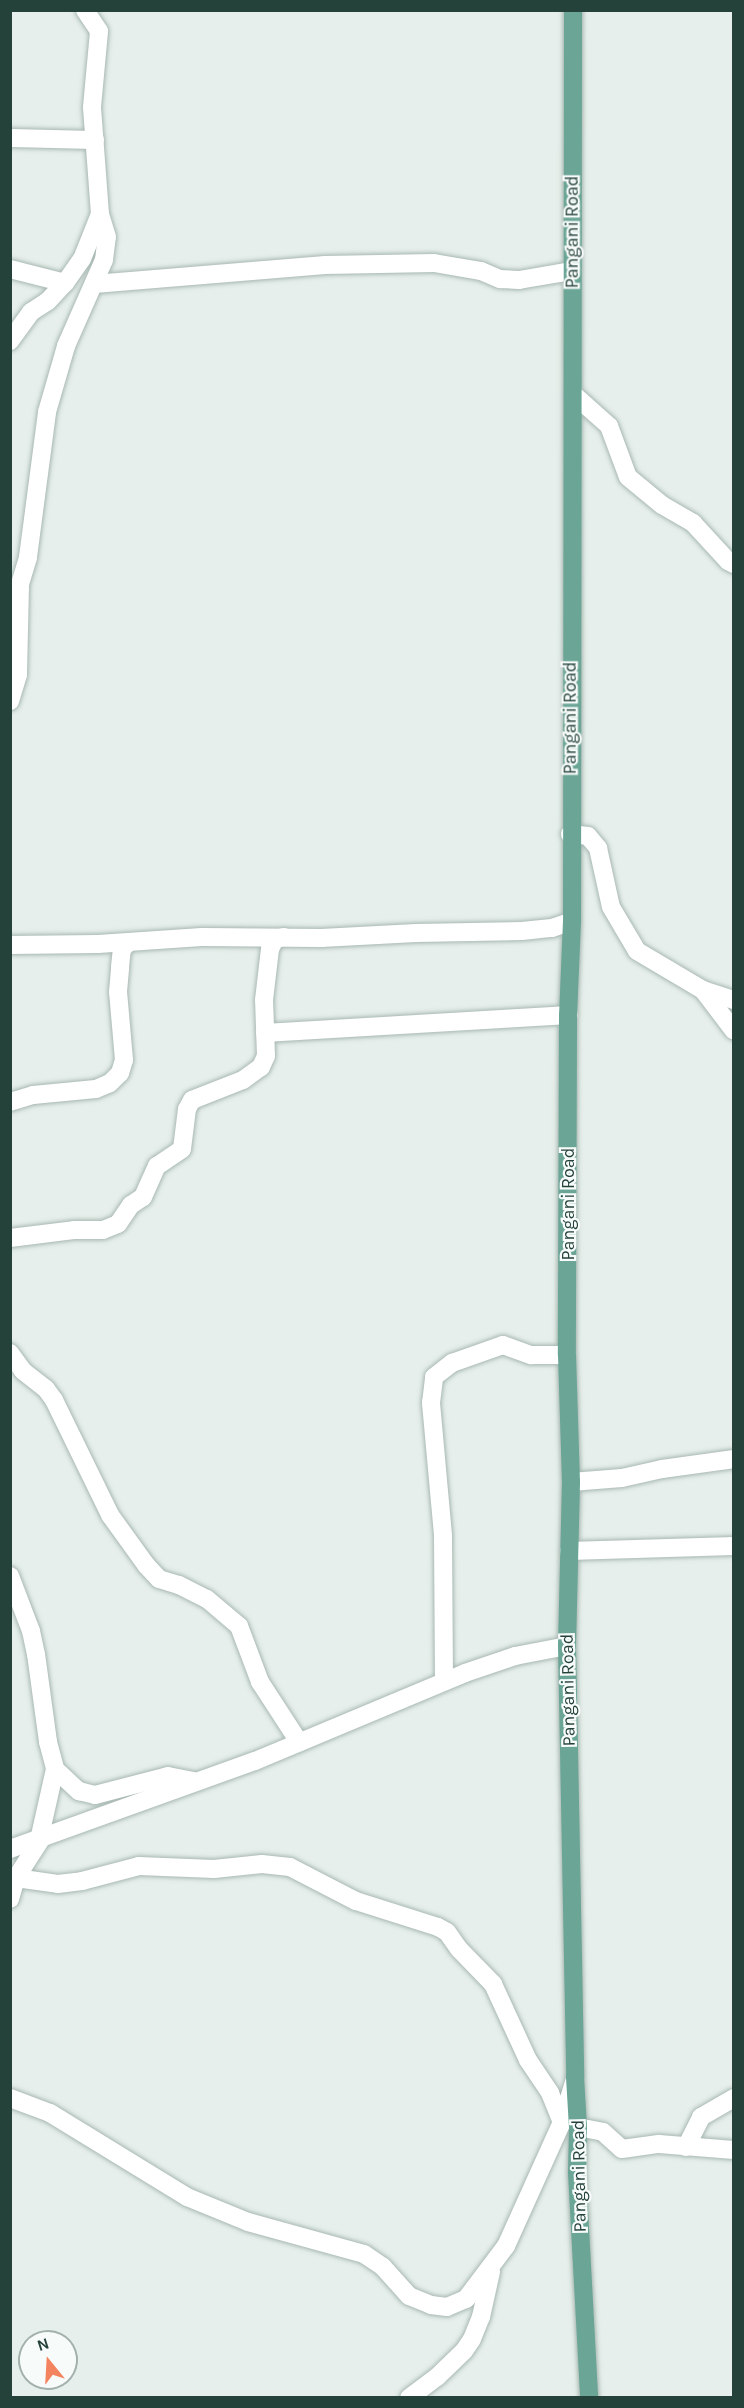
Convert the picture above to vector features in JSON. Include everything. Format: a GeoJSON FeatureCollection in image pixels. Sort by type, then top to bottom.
{"type":"FeatureCollection","features":[{"type":"Feature","properties":{"kind":"main road","name":"Pangani Road"},"geometry":{"type":"LineString","coordinates":[[573,10],[570,834],[572,921],[568,1015],[567,1355],[571,1482],[567,1646],[575,2077],[570,2125],[577,2173],[589,2397]]}},
{"type":"Feature","properties":{"kind":"street"},"geometry":{"type":"LineString","coordinates":[[85,10],[99,31]]}},
{"type":"Feature","properties":{"kind":"street"},"geometry":{"type":"LineString","coordinates":[[10,701],[18,674],[20,584],[28,557],[47,412],[66,346],[104,260],[107,237],[100,214],[92,107],[99,10]]}},
{"type":"Feature","properties":{"kind":"street"},"geometry":{"type":"LineString","coordinates":[[10,138],[95,140]]}},
{"type":"Feature","properties":{"kind":"street"},"geometry":{"type":"LineString","coordinates":[[10,341],[31,312],[48,301],[65,283],[82,259],[100,214]]}},
{"type":"Feature","properties":{"kind":"street"},"geometry":{"type":"LineString","coordinates":[[94,284],[325,265],[434,263],[481,271],[500,279],[519,280],[572,271]]}},
{"type":"Feature","properties":{"kind":"street"},"geometry":{"type":"LineString","coordinates":[[10,269],[65,283]]}},
{"type":"Feature","properties":{"kind":"street"},"geometry":{"type":"LineString","coordinates":[[573,394],[609,426],[628,477],[662,505],[693,523],[728,561],[734,564]]}},
{"type":"Feature","properties":{"kind":"street"},"geometry":{"type":"LineString","coordinates":[[570,834],[588,836],[598,848],[608,897],[630,943],[637,951],[703,990],[734,1000]]}},
{"type":"Feature","properties":{"kind":"street"},"geometry":{"type":"LineString","coordinates":[[10,945],[129,942],[202,937],[522,932],[552,928],[572,921]]}},
{"type":"Feature","properties":{"kind":"street"},"geometry":{"type":"LineString","coordinates":[[10,1238],[74,1230],[103,1230],[118,1224],[131,1205],[143,1197],[157,1166],[182,1149],[187,1109],[192,1100],[256,1072],[266,1056],[264,1000],[270,949],[275,939],[284,937]]}},
{"type":"Feature","properties":{"kind":"street"},"geometry":{"type":"LineString","coordinates":[[10,1102],[33,1095],[96,1089],[110,1083],[120,1072],[124,1060],[118,992],[122,950],[129,942]]}},
{"type":"Feature","properties":{"kind":"street"},"geometry":{"type":"LineString","coordinates":[[703,990],[734,1031]]}},
{"type":"Feature","properties":{"kind":"street"},"geometry":{"type":"LineString","coordinates":[[265,1033],[568,1015]]}},
{"type":"Feature","properties":{"kind":"street"},"geometry":{"type":"LineString","coordinates":[[444,1681],[443,1535],[431,1403],[434,1377],[452,1363],[503,1345],[531,1355],[567,1355]]}},
{"type":"Feature","properties":{"kind":"street"},"geometry":{"type":"LineString","coordinates":[[10,1353],[23,1371],[46,1389],[54,1400],[110,1515],[146,1565],[159,1579],[179,1585],[207,1599],[239,1626],[260,1682],[299,1742]]}},
{"type":"Feature","properties":{"kind":"street"},"geometry":{"type":"LineString","coordinates":[[571,1482],[622,1478],[662,1469],[734,1459]]}},
{"type":"Feature","properties":{"kind":"street"},"geometry":{"type":"LineString","coordinates":[[569,1551],[734,1546]]}},
{"type":"Feature","properties":{"kind":"street"},"geometry":{"type":"LineString","coordinates":[[10,1576],[34,1643],[48,1742],[55,1769],[40,1840],[16,1878],[10,1899]]}},
{"type":"Feature","properties":{"kind":"street"},"geometry":{"type":"LineString","coordinates":[[10,1849],[255,1761],[444,1681],[515,1656],[567,1646]]}},
{"type":"Feature","properties":{"kind":"street"},"geometry":{"type":"LineString","coordinates":[[55,1769],[79,1791],[95,1795],[168,1776],[195,1782]]}},
{"type":"Feature","properties":{"kind":"street"},"geometry":{"type":"LineString","coordinates":[[16,1878],[58,1884],[139,1866],[214,1869],[262,1864],[290,1867],[356,1901],[438,1927],[447,1932],[459,1949],[493,1984],[528,2060],[570,2125],[599,2130],[622,2149],[659,2144],[734,2150]]}},
{"type":"Feature","properties":{"kind":"street"},"geometry":{"type":"LineString","coordinates":[[10,2098],[50,2113],[187,2197],[248,2222],[374,2259],[403,2291],[419,2302],[447,2307],[466,2299],[492,2266],[518,2223],[570,2125]]}},
{"type":"Feature","properties":{"kind":"street"},"geometry":{"type":"LineString","coordinates":[[686,2146],[701,2118],[734,2098]]}},
{"type":"Feature","properties":{"kind":"street"},"geometry":{"type":"LineString","coordinates":[[409,2397],[437,2377],[472,2340],[481,2317],[492,2266]]}}]}
